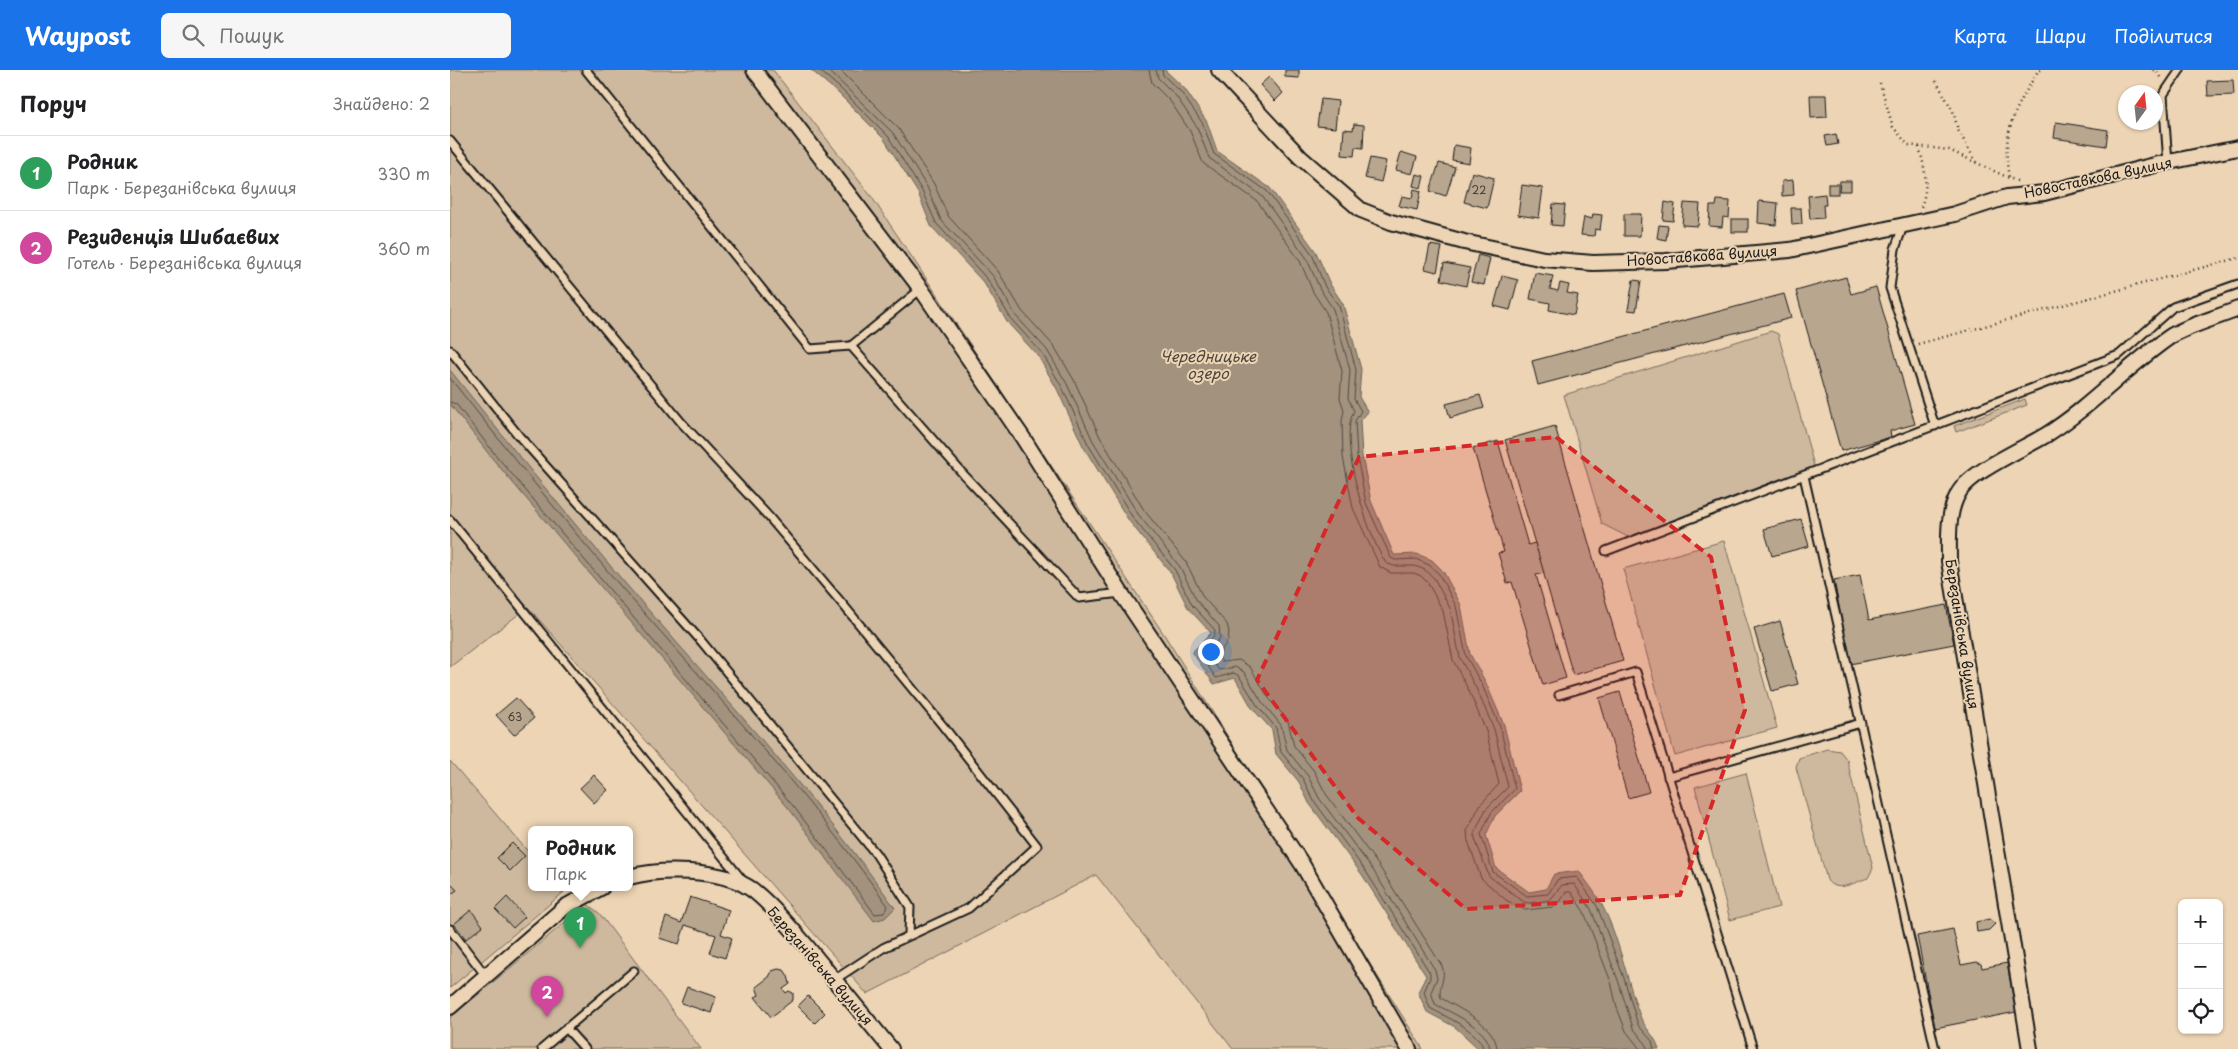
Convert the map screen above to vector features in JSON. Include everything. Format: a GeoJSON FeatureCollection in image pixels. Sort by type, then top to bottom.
{"type":"FeatureCollection","features":[{"type":"Feature","properties":{"kind":"street"},"geometry":{"type":"LineString","coordinates":[[754,70],[921,289],[1023,438],[1121,593],[1302,864],[1409,1049]]}},
{"type":"Feature","properties":{"kind":"street","name":"Новоставкова вулиця"},"geometry":{"type":"LineString","coordinates":[[1219,70],[1300,156],[1361,210],[1391,222],[1514,254],[1544,259],[1593,263],[1666,261],[1790,250],[1955,214],[2007,197],[2044,193],[2168,162],[2238,148]]}},
{"type":"Feature","properties":{"kind":"street","name":"Березанівська вулиця"},"geometry":{"type":"LineString","coordinates":[[2030,1049],[1949,561],[1950,515],[1958,493],[1969,480],[2047,434],[2087,406],[2129,369],[2173,335],[2238,309]]}},
{"type":"Feature","properties":{"kind":"street","name":"Березанівська вулиця"},"geometry":{"type":"LineString","coordinates":[[633,876],[662,872],[693,872],[721,877],[748,887],[784,920],[891,1049]]}},
{"type":"Feature","properties":{"kind":"street"},"geometry":{"type":"LineString","coordinates":[[450,1007],[565,907],[595,891]]}},
{"type":"Feature","properties":{"kind":"lane"},"geometry":{"type":"LineString","coordinates":[[586,70],[810,349],[851,346],[921,289]]}},
{"type":"Feature","properties":{"kind":"lane"},"geometry":{"type":"LineString","coordinates":[[2168,162],[2163,94],[2180,70]]}},
{"type":"Feature","properties":{"kind":"lane"},"geometry":{"type":"LineString","coordinates":[[450,141],[681,422],[769,517],[845,607],[943,726],[978,774],[1037,846],[969,908],[908,934],[834,980]]}},
{"type":"Feature","properties":{"kind":"lane"},"geometry":{"type":"LineString","coordinates":[[1908,225],[1895,249],[1890,288],[1935,426]]}},
{"type":"Feature","properties":{"kind":"lane"},"geometry":{"type":"LineString","coordinates":[[1606,551],[2119,355],[2173,307],[2238,284]]}},
{"type":"Feature","properties":{"kind":"lane"},"geometry":{"type":"LineString","coordinates":[[851,346],[963,474],[1079,598],[1121,593]]}},
{"type":"Feature","properties":{"kind":"lane"},"geometry":{"type":"LineString","coordinates":[[450,350],[526,443],[702,642],[876,854],[910,907],[908,934]]}},
{"type":"Feature","properties":{"kind":"lane"},"geometry":{"type":"LineString","coordinates":[[1804,476],[1935,1049]]}},
{"type":"Feature","properties":{"kind":"lane"},"geometry":{"type":"LineString","coordinates":[[450,520],[748,887]]}},
{"type":"Feature","properties":{"kind":"lane"},"geometry":{"type":"LineString","coordinates":[[1559,695],[1636,672],[1753,1049]]}},
{"type":"Feature","properties":{"kind":"lane"},"geometry":{"type":"LineString","coordinates":[[1668,777],[1862,723]]}},
{"type":"Feature","properties":{"kind":"lane"},"geometry":{"type":"LineString","coordinates":[[450,929],[486,976]]}},
{"type":"Feature","properties":{"kind":"lane"},"geometry":{"type":"LineString","coordinates":[[542,1049],[634,971]]}},
{"type":"Feature","properties":{"kind":"lane"},"geometry":{"type":"LineString","coordinates":[[566,1028],[585,1049]]}},
{"type":"Feature","properties":{"kind":"path"},"geometry":{"type":"LineString","coordinates":[[2009,178],[2005,146],[2011,124],[2017,105],[2040,70]]}},
{"type":"Feature","properties":{"kind":"path"},"geometry":{"type":"LineString","coordinates":[[1936,81],[1954,111],[1958,130],[1977,164]]}},
{"type":"Feature","properties":{"kind":"path"},"geometry":{"type":"LineString","coordinates":[[1880,83],[1893,127],[1908,145],[1949,150],[2018,181]]}},
{"type":"Feature","properties":{"kind":"path"},"geometry":{"type":"LineString","coordinates":[[1908,225],[1926,196],[1926,172],[1919,147]]}},
{"type":"Feature","properties":{"kind":"path"},"geometry":{"type":"LineString","coordinates":[[1909,347],[2238,258]]}},
{"type":"Feature","properties":{"kind":"highlighted area"},"geometry":{"type":"Polygon","coordinates":[[[1556,437],[1711,557],[1745,710],[1680,895],[1466,909],[1358,818],[1257,680],[1359,457],[1556,437]]]}},
{"type":"Feature","properties":{"kind":"shaded area"},"geometry":{"type":"Polygon","coordinates":[[[450,70],[773,70],[871,196],[1165,636],[1423,1049],[1233,1049],[1096,875],[867,994],[528,607],[450,667],[450,70]]]}},
{"type":"Feature","properties":{"kind":"shaded area"},"geometry":{"type":"Polygon","coordinates":[[[1771,331],[1778,334],[1814,466],[1628,537],[1602,524],[1564,395],[1771,331]]]}},
{"type":"Feature","properties":{"kind":"shaded area"},"geometry":{"type":"Polygon","coordinates":[[[2025,399],[2027,405],[1956,432],[1954,426],[2025,399]]]}},
{"type":"Feature","properties":{"kind":"shaded area"},"geometry":{"type":"Polygon","coordinates":[[[1724,541],[1777,728],[1675,756],[1623,569],[1724,541]]]}},
{"type":"Feature","properties":{"kind":"shaded area"},"geometry":{"type":"Polygon","coordinates":[[[1827,749],[1840,751],[1847,760],[1873,868],[1868,878],[1840,887],[1831,884],[1827,880],[1796,767],[1799,758],[1827,749]]]}},
{"type":"Feature","properties":{"kind":"shaded area"},"geometry":{"type":"Polygon","coordinates":[[[450,761],[528,852],[528,891],[564,892],[450,988],[450,761]]]}},
{"type":"Feature","properties":{"kind":"shaded area"},"geometry":{"type":"Polygon","coordinates":[[[1746,773],[1779,907],[1730,920],[1695,787],[1746,773]]]}},
{"type":"Feature","properties":{"kind":"shaded area"},"geometry":{"type":"Polygon","coordinates":[[[587,904],[599,913],[701,1049],[450,1049],[450,1018],[587,904]]]}},
{"type":"Feature","properties":{"kind":"water","name":"Чередницьке озеро"},"geometry":{"type":"Polygon","coordinates":[[[811,70],[1165,70],[1185,89],[1207,122],[1217,151],[1270,188],[1316,252],[1330,284],[1343,304],[1361,369],[1359,397],[1368,412],[1360,421],[1362,456],[1371,501],[1394,555],[1417,554],[1432,560],[1443,571],[1461,605],[1470,654],[1486,683],[1504,725],[1520,791],[1495,816],[1486,835],[1496,868],[1529,892],[1546,889],[1554,874],[1579,871],[1599,899],[1608,916],[1640,1016],[1659,1049],[1479,1049],[1455,1027],[1427,1012],[1418,992],[1426,976],[1363,876],[1309,803],[1299,782],[1276,754],[1272,730],[1252,708],[1235,678],[1214,684],[1192,652],[1211,633],[1188,608],[1171,573],[1129,521],[1083,446],[1057,389],[1038,356],[1007,322],[984,283],[931,226],[918,193],[884,139],[837,92],[811,70]]]}},
{"type":"Feature","properties":{"kind":"water"},"geometry":{"type":"Polygon","coordinates":[[[450,370],[580,530],[764,742],[832,824],[895,908],[885,918],[874,921],[790,810],[491,457],[450,404],[450,370]]]}},
{"type":"Feature","properties":{"kind":"building"},"geometry":{"type":"Polygon","coordinates":[[[1285,70],[1299,70],[1299,78],[1285,77],[1285,70]]]}},
{"type":"Feature","properties":{"kind":"building"},"geometry":{"type":"Polygon","coordinates":[[[1269,77],[1283,93],[1275,101],[1260,85],[1269,77]]]}},
{"type":"Feature","properties":{"kind":"building"},"geometry":{"type":"Polygon","coordinates":[[[2233,80],[2234,95],[2208,96],[2207,81],[2233,80]]]}},
{"type":"Feature","properties":{"kind":"building"},"geometry":{"type":"Polygon","coordinates":[[[1810,95],[1826,95],[1827,117],[1811,118],[1810,95]]]}},
{"type":"Feature","properties":{"kind":"building"},"geometry":{"type":"Polygon","coordinates":[[[1321,99],[1338,101],[1335,128],[1317,126],[1321,99]]]}},
{"type":"Feature","properties":{"kind":"building"},"geometry":{"type":"Polygon","coordinates":[[[2056,122],[2108,130],[2106,146],[2054,138],[2056,122]]]}},
{"type":"Feature","properties":{"kind":"building"},"geometry":{"type":"Polygon","coordinates":[[[1354,124],[1364,125],[1363,148],[1355,147],[1354,156],[1342,155],[1344,129],[1353,130],[1354,124]]]}},
{"type":"Feature","properties":{"kind":"building"},"geometry":{"type":"Polygon","coordinates":[[[1836,134],[1838,144],[1827,146],[1825,136],[1836,134]]]}},
{"type":"Feature","properties":{"kind":"building"},"geometry":{"type":"Polygon","coordinates":[[[1454,145],[1471,148],[1469,163],[1452,160],[1454,145]]]}},
{"type":"Feature","properties":{"kind":"building"},"geometry":{"type":"Polygon","coordinates":[[[1401,152],[1417,157],[1412,174],[1396,170],[1401,152]]]}},
{"type":"Feature","properties":{"kind":"building"},"geometry":{"type":"Polygon","coordinates":[[[1370,158],[1386,161],[1381,182],[1365,178],[1370,158]]]}},
{"type":"Feature","properties":{"kind":"building"},"geometry":{"type":"Polygon","coordinates":[[[1439,163],[1455,167],[1446,196],[1430,191],[1439,163]]]}},
{"type":"Feature","properties":{"kind":"building"},"geometry":{"type":"Polygon","coordinates":[[[1472,172],[1494,178],[1487,208],[1464,202],[1472,172]]]}},
{"type":"Feature","properties":{"kind":"building"},"geometry":{"type":"Polygon","coordinates":[[[1416,174],[1424,176],[1421,188],[1413,186],[1416,174]]]}},
{"type":"Feature","properties":{"kind":"building"},"geometry":{"type":"Polygon","coordinates":[[[1793,180],[1794,195],[1782,196],[1782,181],[1793,180]]]}},
{"type":"Feature","properties":{"kind":"building"},"geometry":{"type":"Polygon","coordinates":[[[1840,181],[1851,181],[1851,191],[1839,191],[1840,181]]]}},
{"type":"Feature","properties":{"kind":"building"},"geometry":{"type":"Polygon","coordinates":[[[1828,184],[1838,184],[1838,194],[1828,194],[1828,184]]]}},
{"type":"Feature","properties":{"kind":"building"},"geometry":{"type":"Polygon","coordinates":[[[1522,185],[1543,188],[1539,218],[1518,215],[1522,185]]]}},
{"type":"Feature","properties":{"kind":"building"},"geometry":{"type":"Polygon","coordinates":[[[1414,189],[1421,191],[1417,210],[1399,206],[1402,196],[1412,198],[1414,189]]]}},
{"type":"Feature","properties":{"kind":"building"},"geometry":{"type":"Polygon","coordinates":[[[1825,194],[1826,205],[1823,205],[1824,218],[1810,219],[1808,196],[1825,194]]]}},
{"type":"Feature","properties":{"kind":"building"},"geometry":{"type":"Polygon","coordinates":[[[1717,200],[1730,201],[1729,218],[1723,217],[1722,227],[1709,226],[1710,206],[1716,206],[1717,200]]]}},
{"type":"Feature","properties":{"kind":"building"},"geometry":{"type":"Polygon","coordinates":[[[1759,201],[1778,203],[1776,225],[1758,223],[1759,201]]]}},
{"type":"Feature","properties":{"kind":"building"},"geometry":{"type":"Polygon","coordinates":[[[1665,202],[1675,204],[1673,221],[1663,220],[1665,202]]]}},
{"type":"Feature","properties":{"kind":"building"},"geometry":{"type":"Polygon","coordinates":[[[1684,203],[1700,204],[1698,226],[1682,225],[1684,203]]]}},
{"type":"Feature","properties":{"kind":"building"},"geometry":{"type":"Polygon","coordinates":[[[1553,204],[1565,205],[1563,226],[1551,225],[1553,204]]]}},
{"type":"Feature","properties":{"kind":"building"},"geometry":{"type":"Polygon","coordinates":[[[1791,208],[1801,208],[1802,224],[1792,225],[1791,208]]]}},
{"type":"Feature","properties":{"kind":"building"},"geometry":{"type":"Polygon","coordinates":[[[1593,214],[1602,215],[1600,230],[1595,229],[1594,236],[1581,235],[1584,217],[1592,219],[1593,214]]]}},
{"type":"Feature","properties":{"kind":"building"},"geometry":{"type":"Polygon","coordinates":[[[1624,214],[1641,214],[1640,236],[1624,236],[1624,214]]]}},
{"type":"Feature","properties":{"kind":"building"},"geometry":{"type":"Polygon","coordinates":[[[1732,219],[1748,219],[1748,232],[1732,232],[1732,219]]]}},
{"type":"Feature","properties":{"kind":"building"},"geometry":{"type":"Polygon","coordinates":[[[1659,225],[1668,226],[1666,240],[1657,238],[1659,225]]]}},
{"type":"Feature","properties":{"kind":"building"},"geometry":{"type":"Polygon","coordinates":[[[1430,245],[1442,247],[1437,272],[1425,269],[1430,245]]]}},
{"type":"Feature","properties":{"kind":"building"},"geometry":{"type":"Polygon","coordinates":[[[1478,255],[1490,258],[1484,285],[1471,282],[1478,255]]]}},
{"type":"Feature","properties":{"kind":"building"},"geometry":{"type":"Polygon","coordinates":[[[1444,263],[1470,268],[1466,286],[1441,280],[1444,263]]]}},
{"type":"Feature","properties":{"kind":"building"},"geometry":{"type":"Polygon","coordinates":[[[1535,273],[1553,276],[1550,289],[1558,291],[1560,283],[1569,285],[1567,293],[1578,295],[1574,315],[1549,310],[1550,303],[1530,299],[1535,273]]]}},
{"type":"Feature","properties":{"kind":"building"},"geometry":{"type":"Polygon","coordinates":[[[1502,276],[1518,280],[1510,310],[1494,306],[1502,276]]]}},
{"type":"Feature","properties":{"kind":"building"},"geometry":{"type":"Polygon","coordinates":[[[1846,277],[1851,294],[1876,287],[1915,424],[1890,431],[1891,437],[1841,451],[1796,291],[1846,277]]]}},
{"type":"Feature","properties":{"kind":"building"},"geometry":{"type":"Polygon","coordinates":[[[1633,280],[1641,281],[1636,311],[1628,310],[1633,280]]]}},
{"type":"Feature","properties":{"kind":"building"},"geometry":{"type":"Polygon","coordinates":[[[1784,294],[1791,318],[1538,385],[1532,361],[1784,294]]]}},
{"type":"Feature","properties":{"kind":"building"},"geometry":{"type":"Polygon","coordinates":[[[1480,395],[1484,408],[1450,418],[1446,404],[1480,395]]]}},
{"type":"Feature","properties":{"kind":"building"},"geometry":{"type":"Polygon","coordinates":[[[1555,426],[1623,661],[1573,675],[1505,440],[1555,426]]]}},
{"type":"Feature","properties":{"kind":"building"},"geometry":{"type":"Polygon","coordinates":[[[1498,441],[1528,545],[1535,543],[1544,573],[1536,575],[1566,678],[1543,685],[1512,582],[1507,583],[1498,553],[1504,552],[1473,448],[1498,441]]]}},
{"type":"Feature","properties":{"kind":"building"},"geometry":{"type":"Polygon","coordinates":[[[1801,519],[1809,546],[1772,556],[1764,529],[1801,519]]]}},
{"type":"Feature","properties":{"kind":"building"},"geometry":{"type":"Polygon","coordinates":[[[1860,575],[1869,620],[1946,605],[1954,644],[1850,664],[1834,580],[1860,575]]]}},
{"type":"Feature","properties":{"kind":"building"},"geometry":{"type":"Polygon","coordinates":[[[1780,621],[1798,684],[1772,691],[1754,629],[1780,621]]]}},
{"type":"Feature","properties":{"kind":"building"},"geometry":{"type":"Polygon","coordinates":[[[1620,692],[1649,792],[1628,798],[1599,698],[1620,692]]]}},
{"type":"Feature","properties":{"kind":"building"},"geometry":{"type":"Polygon","coordinates":[[[516,698],[534,718],[514,735],[496,715],[516,698]]]}},
{"type":"Feature","properties":{"kind":"building"},"geometry":{"type":"Polygon","coordinates":[[[594,775],[608,790],[594,803],[580,788],[594,775]]]}},
{"type":"Feature","properties":{"kind":"building"},"geometry":{"type":"Polygon","coordinates":[[[512,843],[525,856],[510,871],[497,858],[512,843]]]}},
{"type":"Feature","properties":{"kind":"building"},"geometry":{"type":"Polygon","coordinates":[[[450,883],[457,890],[450,895],[450,883]]]}},
{"type":"Feature","properties":{"kind":"building"},"geometry":{"type":"Polygon","coordinates":[[[507,897],[525,917],[513,928],[495,909],[507,897]]]}},
{"type":"Feature","properties":{"kind":"building"},"geometry":{"type":"Polygon","coordinates":[[[690,897],[729,910],[721,934],[732,938],[725,958],[710,953],[716,935],[685,925],[679,944],[659,938],[666,917],[681,923],[690,897]]]}},
{"type":"Feature","properties":{"kind":"building"},"geometry":{"type":"Polygon","coordinates":[[[471,910],[483,926],[466,939],[454,924],[471,910]]]}},
{"type":"Feature","properties":{"kind":"building"},"geometry":{"type":"Polygon","coordinates":[[[1989,919],[1995,924],[1989,930],[1977,932],[1976,922],[1989,919]]]}},
{"type":"Feature","properties":{"kind":"building"},"geometry":{"type":"Polygon","coordinates":[[[1953,929],[1961,965],[1977,962],[1981,964],[1982,968],[2007,963],[2016,1012],[1935,1028],[1917,936],[1953,929]]]}},
{"type":"Feature","properties":{"kind":"building"},"geometry":{"type":"Polygon","coordinates":[[[784,970],[788,976],[790,984],[783,989],[786,993],[789,991],[793,993],[793,1000],[771,1017],[755,997],[759,995],[756,987],[769,977],[772,971],[784,970]]]}},
{"type":"Feature","properties":{"kind":"building"},"geometry":{"type":"Polygon","coordinates":[[[687,987],[716,997],[711,1013],[681,1003],[687,987]]]}},
{"type":"Feature","properties":{"kind":"building"},"geometry":{"type":"Polygon","coordinates":[[[808,996],[825,1013],[815,1023],[798,1006],[808,996]]]}},
{"type":"Feature","properties":{"kind":"place","name":"Родник"},"geometry":{"type":"Point","coordinates":[580,948]}},
{"type":"Feature","properties":{"kind":"place","name":"Резиденція Шибаєвих"},"geometry":{"type":"Point","coordinates":[547,1017]}}]}
